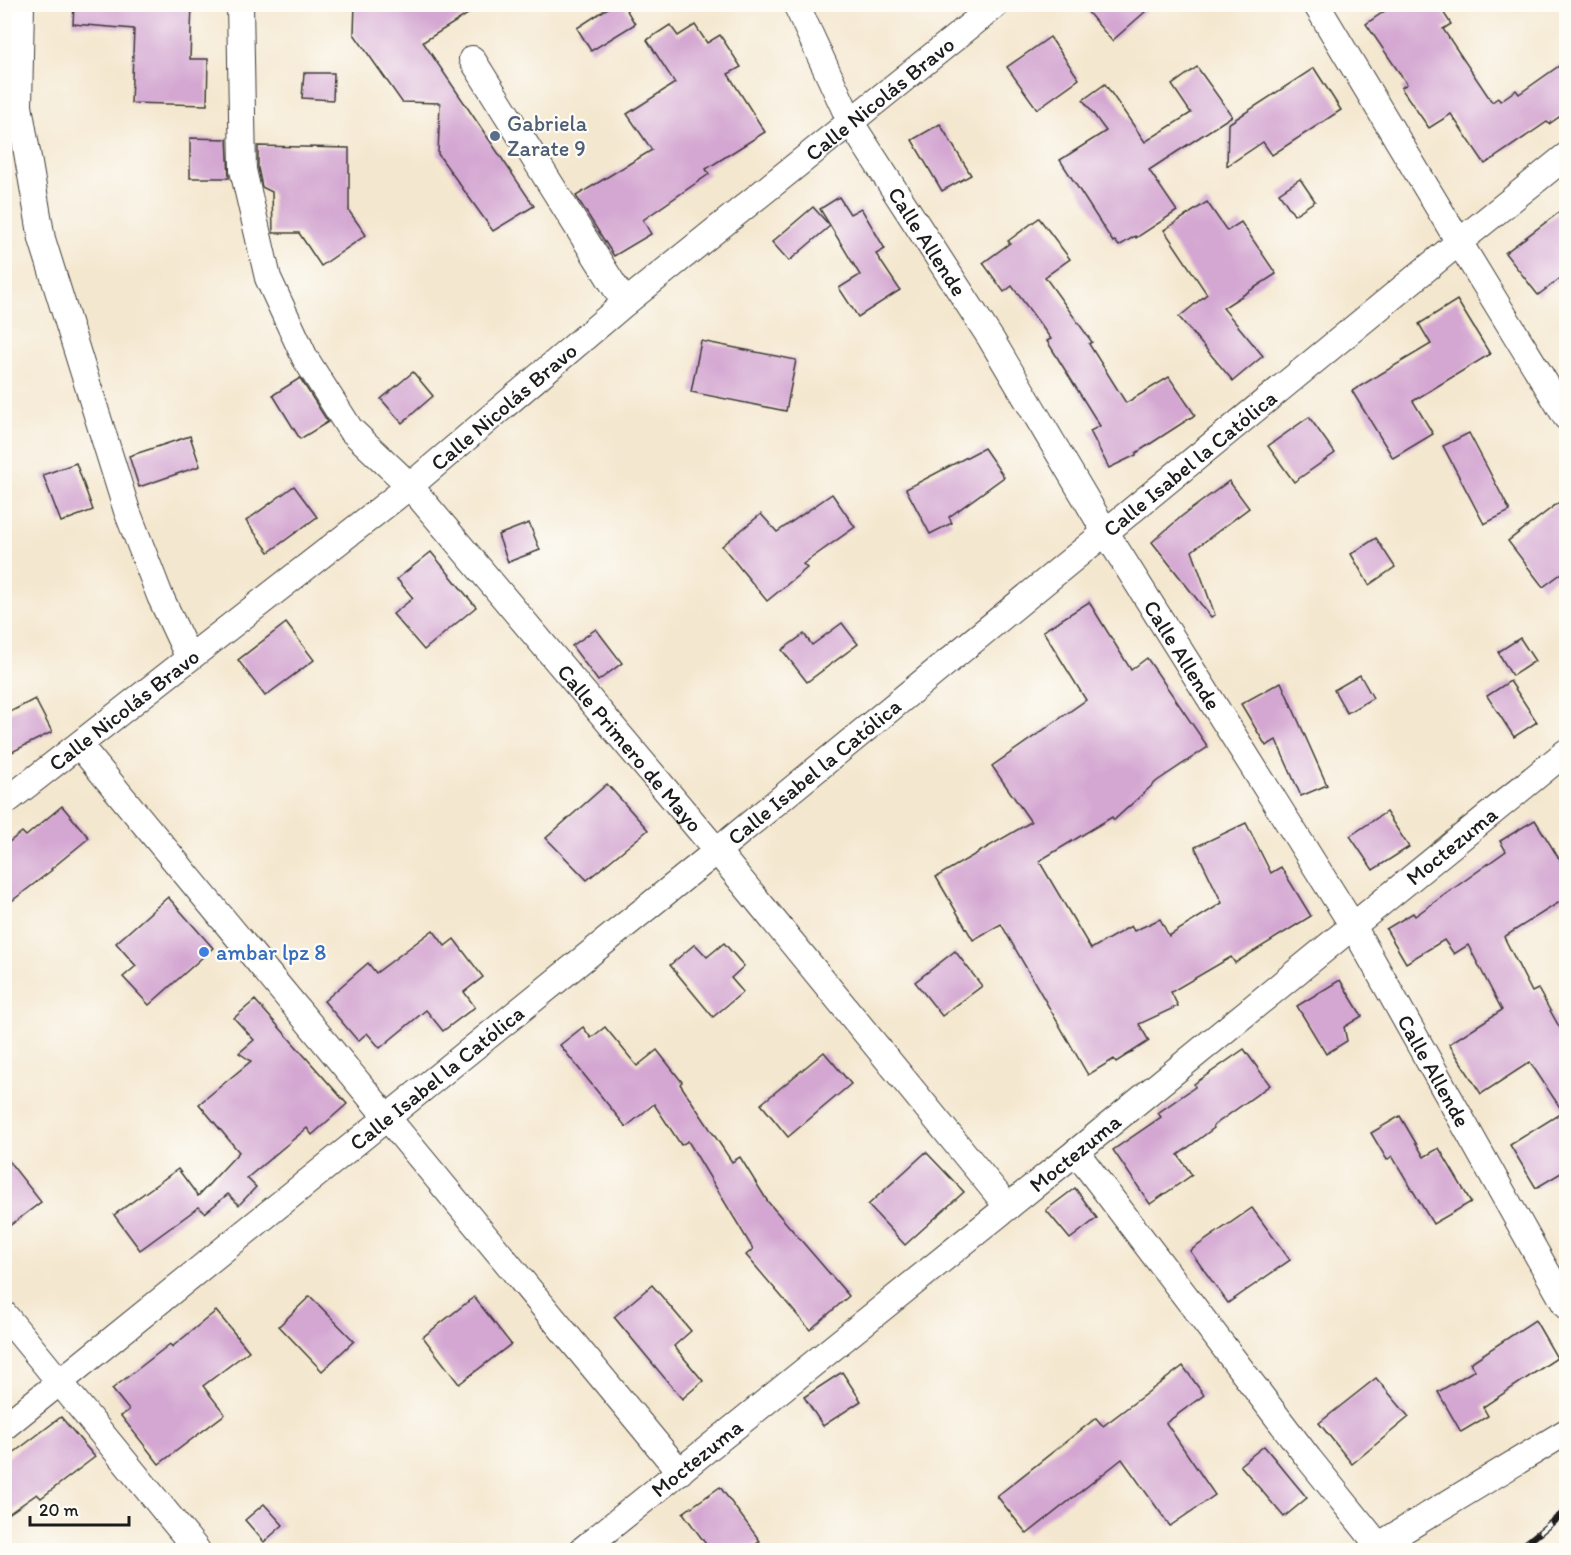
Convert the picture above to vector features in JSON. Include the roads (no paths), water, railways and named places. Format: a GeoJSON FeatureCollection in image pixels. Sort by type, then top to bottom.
{"type":"FeatureCollection","features":[{"type":"Feature","properties":{"kind":"street"},"geometry":{"type":"LineString","coordinates":[[21,4],[12,104],[42,239],[94,410],[131,521],[160,596],[189,658]]}},
{"type":"Feature","properties":{"kind":"street","name":"Calle Primero de Mayo"},"geometry":{"type":"LineString","coordinates":[[240,4],[243,170],[267,278],[305,358],[350,429],[410,486],[717,851],[1008,1207]]}},
{"type":"Feature","properties":{"kind":"street","name":"Calle Allende"},"geometry":{"type":"LineString","coordinates":[[796,4],[851,123],[991,339],[1106,533],[1353,926],[1566,1306]]}},
{"type":"Feature","properties":{"kind":"street","name":"Calle Nicolás Bravo"},"geometry":{"type":"LineString","coordinates":[[7,794],[80,746],[410,486],[625,303],[997,4]]}},
{"type":"Feature","properties":{"kind":"street"},"geometry":{"type":"LineString","coordinates":[[1316,4],[1566,417]]}},
{"type":"Feature","properties":{"kind":"street"},"geometry":{"type":"LineString","coordinates":[[472,59],[625,303]]}},
{"type":"Feature","properties":{"kind":"street","name":"Calle Isabel la Católica"},"geometry":{"type":"LineString","coordinates":[[4,1427],[717,851],[1566,156]]}},
{"type":"Feature","properties":{"kind":"street"},"geometry":{"type":"LineString","coordinates":[[80,746],[680,1472]]}},
{"type":"Feature","properties":{"kind":"street","name":"Moctezuma"},"geometry":{"type":"LineString","coordinates":[[582,1551],[1566,752]]}},
{"type":"Feature","properties":{"kind":"street"},"geometry":{"type":"LineString","coordinates":[[1076,1152],[1375,1548],[1566,1432]]}},
{"type":"Feature","properties":{"kind":"street"},"geometry":{"type":"LineString","coordinates":[[4,1314],[197,1551]]}},
{"type":"Feature","properties":{"kind":"railway"},"geometry":{"type":"LineString","coordinates":[[1518,1550],[1566,1511]]}},
{"type":"Feature","properties":{"kind":"place","name":"Gabriela Zarate 9"},"geometry":{"type":"Point","coordinates":[495,136]}},
{"type":"Feature","properties":{"kind":"place","name":"ambar lpz 8"},"geometry":{"type":"Point","coordinates":[204,952]}}]}
